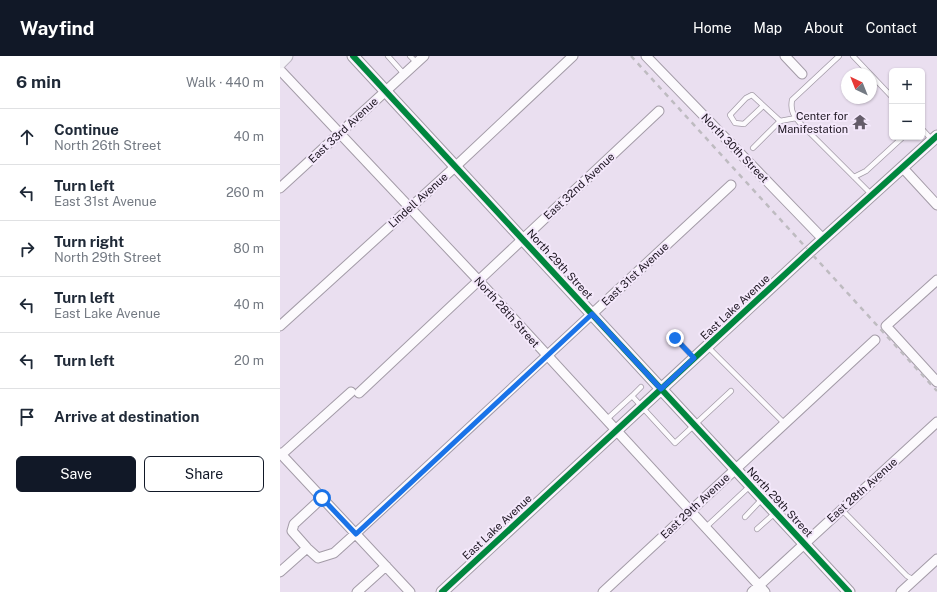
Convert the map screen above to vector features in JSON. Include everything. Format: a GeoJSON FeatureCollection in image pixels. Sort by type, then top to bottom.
{"type":"FeatureCollection","features":[{"type":"Feature","properties":{"kind":"main road"},"geometry":{"type":"LineString","coordinates":[[280,62],[286,56]]}},
{"type":"Feature","properties":{"kind":"street","name":"North 29th Street"},"geometry":{"type":"LineString","coordinates":[[353,56],[849,592]]}},
{"type":"Feature","properties":{"kind":"street","name":"East 33rd Avenue"},"geometry":{"type":"LineString","coordinates":[[280,188],[404,74],[414,59],[424,56]]}},
{"type":"Feature","properties":{"kind":"street","name":"Lindell Avenue"},"geometry":{"type":"LineString","coordinates":[[280,326],[456,166],[573,56]]}},
{"type":"Feature","properties":{"kind":"street","name":"North 30th Street"},"geometry":{"type":"LineString","coordinates":[[646,56],[823,239]]}},
{"type":"Feature","properties":{"kind":"street"},"geometry":{"type":"LineString","coordinates":[[785,56],[802,74]]}},
{"type":"Feature","properties":{"kind":"street","name":"North 28th Street"},"geometry":{"type":"LineString","coordinates":[[280,70],[479,281],[762,589]]}},
{"type":"Feature","properties":{"kind":"street","name":"East 32nd Avenue"},"geometry":{"type":"LineString","coordinates":[[281,454],[355,393],[479,281],[522,238],[659,111]]}},
{"type":"Feature","properties":{"kind":"street","name":"East Lake Avenue"},"geometry":{"type":"LineString","coordinates":[[442,592],[823,239],[935,138]]}},
{"type":"Feature","properties":{"kind":"street"},"geometry":{"type":"LineString","coordinates":[[902,167],[937,205]]}},
{"type":"Feature","properties":{"kind":"street","name":"East 31st Avenue"},"geometry":{"type":"LineString","coordinates":[[322,498],[294,524],[292,528],[293,535],[318,558],[326,557],[334,553],[356,534],[730,185]]}},
{"type":"Feature","properties":{"kind":"street"},"geometry":{"type":"LineString","coordinates":[[937,280],[886,326],[937,382]]}},
{"type":"Feature","properties":{"kind":"street","name":"East 29th Avenue"},"geometry":{"type":"LineString","coordinates":[[603,592],[735,468],[875,340]]}},
{"type":"Feature","properties":{"kind":"street","name":"East 28th Avenue"},"geometry":{"type":"LineString","coordinates":[[752,592],[762,589],[804,543],[937,422]]}},
{"type":"Feature","properties":{"kind":"street"},"geometry":{"type":"LineString","coordinates":[[281,454],[410,592]]}},
{"type":"Feature","properties":{"kind":"street"},"geometry":{"type":"LineString","coordinates":[[280,572],[307,548]]}},
{"type":"Feature","properties":{"kind":"street"},"geometry":{"type":"LineString","coordinates":[[901,592],[937,559]]}},
{"type":"Feature","properties":{"kind":"street"},"geometry":{"type":"LineString","coordinates":[[357,592],[386,566]]}},
{"type":"Feature","properties":{"kind":"lane"},"geometry":{"type":"LineString","coordinates":[[388,56],[404,74]]}},
{"type":"Feature","properties":{"kind":"lane"},"geometry":{"type":"LineString","coordinates":[[840,56],[792,100],[792,114],[872,195]]}},
{"type":"Feature","properties":{"kind":"lane"},"geometry":{"type":"LineString","coordinates":[[853,56],[889,94]]}},
{"type":"Feature","properties":{"kind":"lane"},"geometry":{"type":"LineString","coordinates":[[763,106],[744,124],[738,125],[730,115],[746,98],[752,96],[780,121]]}},
{"type":"Feature","properties":{"kind":"lane"},"geometry":{"type":"LineString","coordinates":[[753,148],[780,121],[796,118]]}},
{"type":"Feature","properties":{"kind":"lane"},"geometry":{"type":"LineString","coordinates":[[925,131],[935,138]]}},
{"type":"Feature","properties":{"kind":"lane"},"geometry":{"type":"LineString","coordinates":[[854,177],[866,171],[900,140]]}},
{"type":"Feature","properties":{"kind":"lane"},"geometry":{"type":"LineString","coordinates":[[675,338],[694,358]]}},
{"type":"Feature","properties":{"kind":"lane"},"geometry":{"type":"LineString","coordinates":[[707,346],[784,423]]}},
{"type":"Feature","properties":{"kind":"lane"},"geometry":{"type":"LineString","coordinates":[[606,420],[641,387]]}},
{"type":"Feature","properties":{"kind":"lane"},"geometry":{"type":"LineString","coordinates":[[632,396],[675,443],[731,391]]}},
{"type":"Feature","properties":{"kind":"lane"},"geometry":{"type":"LineString","coordinates":[[705,528],[751,485]]}},
{"type":"Feature","properties":{"kind":"lane"},"geometry":{"type":"LineString","coordinates":[[745,516],[762,498]]}},
{"type":"Feature","properties":{"kind":"lane"},"geometry":{"type":"LineString","coordinates":[[841,509],[907,576],[914,580]]}},
{"type":"Feature","properties":{"kind":"lane"},"geometry":{"type":"LineString","coordinates":[[757,529],[776,512]]}},
{"type":"Feature","properties":{"kind":"railway"},"geometry":{"type":"LineString","coordinates":[[631,56],[937,391]]}},
{"type":"Feature","properties":{"kind":"cycle path"},"geometry":{"type":"LineString","coordinates":[[353,56],[849,592]]}},
{"type":"Feature","properties":{"kind":"cycle path"},"geometry":{"type":"LineString","coordinates":[[442,592],[809,252],[937,136]]}},
{"type":"Feature","properties":{"kind":"place","name":"Center for Manifestation"},"geometry":{"type":"Point","coordinates":[860,122]}},
{"type":"Feature","properties":{"kind":"route"},"geometry":{"type":"LineString","coordinates":[[322,498],[356,534],[592,314],[661,389],[694,358],[675,338]]}}]}
